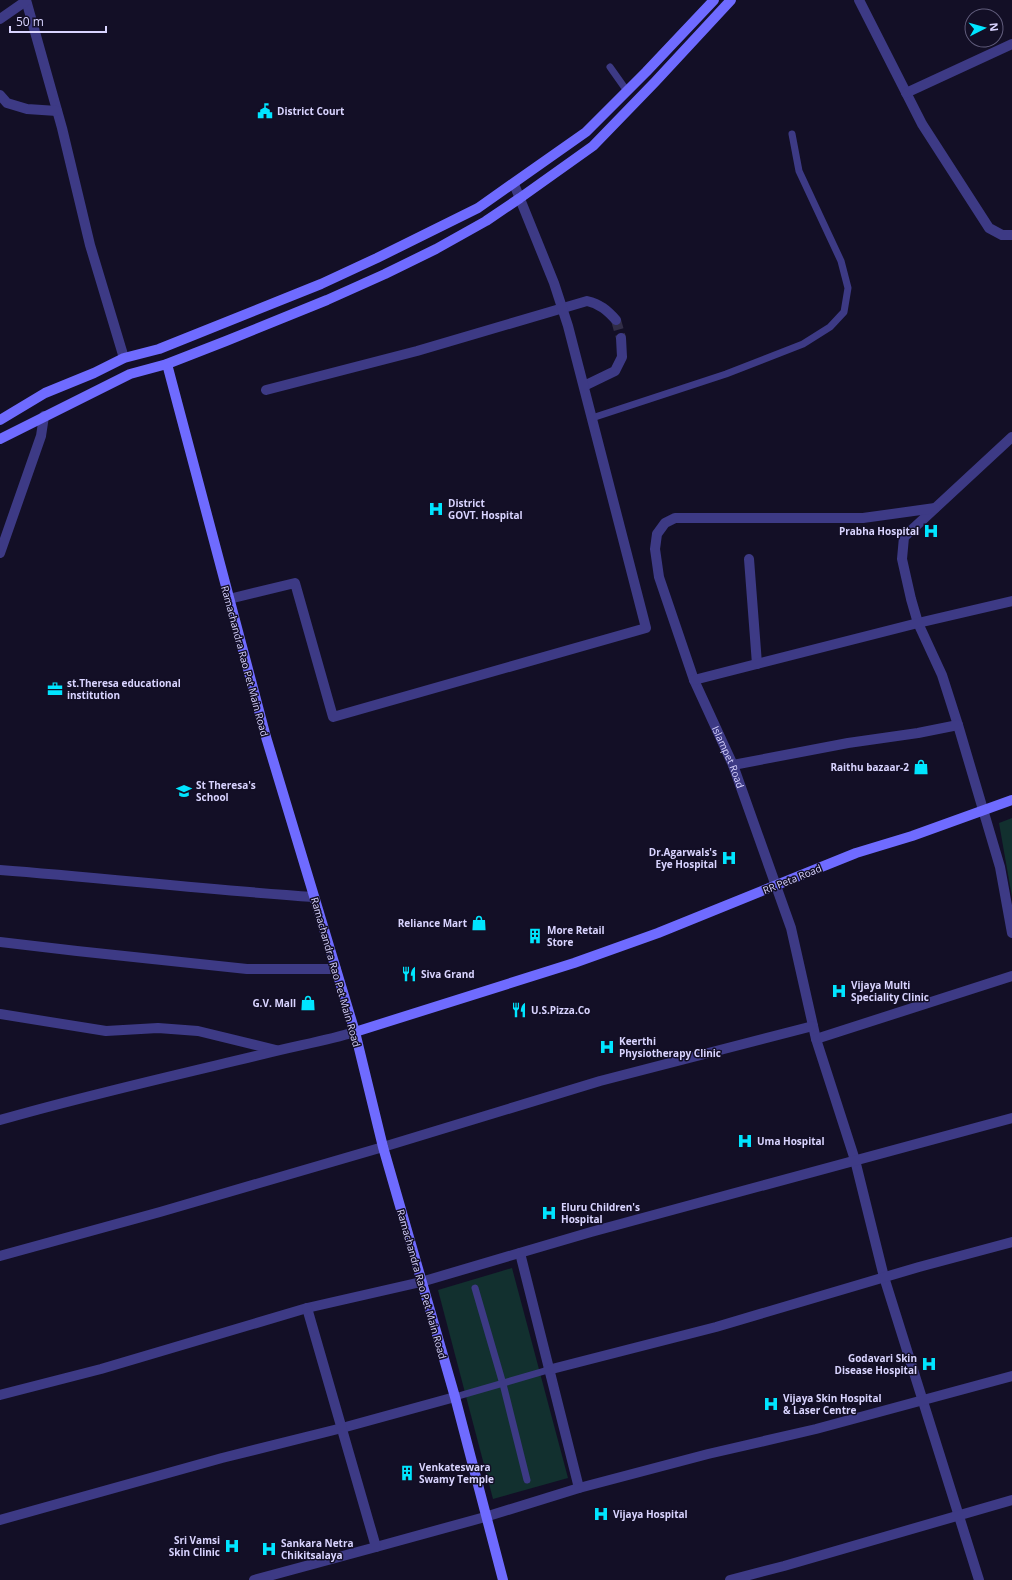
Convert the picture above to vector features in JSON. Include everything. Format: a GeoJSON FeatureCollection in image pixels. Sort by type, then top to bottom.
{"type":"FeatureCollection","features":[{"type":"Feature","properties":{"kind":"street"},"geometry":{"type":"LineString","coordinates":[[0,19],[26,0],[57,111],[90,245],[124,358]]}},
{"type":"Feature","properties":{"kind":"street"},"geometry":{"type":"LineString","coordinates":[[0,420],[45,393],[94,373],[124,358],[159,349],[316,286],[378,258],[478,208],[586,132],[714,0]]}},
{"type":"Feature","properties":{"kind":"street"},"geometry":{"type":"LineString","coordinates":[[0,439],[130,374],[167,364],[323,302],[436,249],[486,221],[593,146],[731,0]]}},
{"type":"Feature","properties":{"kind":"street"},"geometry":{"type":"LineString","coordinates":[[858,0],[922,124],[989,228],[1002,235],[1012,235]]}},
{"type":"Feature","properties":{"kind":"street"},"geometry":{"type":"LineString","coordinates":[[906,93],[1012,44]]}},
{"type":"Feature","properties":{"kind":"street"},"geometry":{"type":"LineString","coordinates":[[0,95],[6,102],[27,109],[57,111]]}},
{"type":"Feature","properties":{"kind":"street"},"geometry":{"type":"LineString","coordinates":[[229,599],[295,583],[333,717],[646,628],[584,386],[562,308],[514,184]]}},
{"type":"Feature","properties":{"kind":"street"},"geometry":{"type":"LineString","coordinates":[[316,286],[323,302]]}},
{"type":"Feature","properties":{"kind":"street"},"geometry":{"type":"LineString","coordinates":[[266,390],[417,351],[587,301],[596,303],[607,309],[616,320]]}},
{"type":"Feature","properties":{"kind":"street"},"geometry":{"type":"LineString","coordinates":[[584,386],[615,371],[622,357],[621,338]]}},
{"type":"Feature","properties":{"kind":"street","name":"Ramachandra Rao Pet Main Road"},"geometry":{"type":"LineString","coordinates":[[167,364],[266,737],[355,1032],[383,1147],[455,1397],[485,1517],[503,1580]]}},
{"type":"Feature","properties":{"kind":"street"},"geometry":{"type":"LineString","coordinates":[[0,553],[41,436],[44,416]]}},
{"type":"Feature","properties":{"kind":"street"},"geometry":{"type":"LineString","coordinates":[[1012,437],[904,537],[902,559],[918,623],[942,675],[984,811],[1000,867],[1012,933]]}},
{"type":"Feature","properties":{"kind":"street","name":"Islampet Road"},"geometry":{"type":"LineString","coordinates":[[936,508],[863,518],[675,518],[664,523],[657,534],[655,550],[659,577],[676,630],[694,680],[733,765],[791,928],[816,1039],[855,1160],[884,1277],[979,1580]]}},
{"type":"Feature","properties":{"kind":"street"},"geometry":{"type":"LineString","coordinates":[[749,559],[757,664]]}},
{"type":"Feature","properties":{"kind":"street"},"geometry":{"type":"LineString","coordinates":[[694,680],[918,623],[1012,601]]}},
{"type":"Feature","properties":{"kind":"street"},"geometry":{"type":"LineString","coordinates":[[733,765],[848,743],[918,733],[958,725]]}},
{"type":"Feature","properties":{"kind":"street","name":"RR Peta Road"},"geometry":{"type":"LineString","coordinates":[[355,1032],[574,963],[658,932],[856,853],[912,836],[1012,800]]}},
{"type":"Feature","properties":{"kind":"street"},"geometry":{"type":"LineString","coordinates":[[0,870],[218,890],[314,897]]}},
{"type":"Feature","properties":{"kind":"street"},"geometry":{"type":"LineString","coordinates":[[0,942],[77,952],[247,969],[336,969]]}},
{"type":"Feature","properties":{"kind":"street"},"geometry":{"type":"LineString","coordinates":[[816,1039],[1012,976]]}},
{"type":"Feature","properties":{"kind":"street"},"geometry":{"type":"LineString","coordinates":[[0,1014],[106,1031],[158,1028],[198,1031],[278,1050]]}},
{"type":"Feature","properties":{"kind":"street"},"geometry":{"type":"LineString","coordinates":[[0,1256],[160,1212],[383,1147],[600,1081],[813,1026]]}},
{"type":"Feature","properties":{"kind":"street"},"geometry":{"type":"LineString","coordinates":[[0,1120],[44,1107],[278,1050],[324,1042],[355,1032]]}},
{"type":"Feature","properties":{"kind":"street"},"geometry":{"type":"LineString","coordinates":[[0,1395],[101,1369],[307,1308],[421,1282],[855,1160],[1012,1118]]}},
{"type":"Feature","properties":{"kind":"street"},"geometry":{"type":"LineString","coordinates":[[548,1370],[716,1327],[884,1277],[1012,1242]]}},
{"type":"Feature","properties":{"kind":"street"},"geometry":{"type":"LineString","coordinates":[[520,1253],[548,1370],[579,1488]]}},
{"type":"Feature","properties":{"kind":"street"},"geometry":{"type":"LineString","coordinates":[[307,1308],[376,1547]]}},
{"type":"Feature","properties":{"kind":"street"},"geometry":{"type":"LineString","coordinates":[[254,1580],[485,1517],[579,1488],[708,1454],[816,1429],[1012,1376]]}},
{"type":"Feature","properties":{"kind":"street"},"geometry":{"type":"LineString","coordinates":[[0,1520],[222,1458],[342,1428],[455,1397]]}},
{"type":"Feature","properties":{"kind":"street"},"geometry":{"type":"LineString","coordinates":[[730,1580],[958,1517],[1012,1500]]}},
{"type":"Feature","properties":{"kind":"lane"},"geometry":{"type":"LineString","coordinates":[[610,67],[627,91]]}},
{"type":"Feature","properties":{"kind":"lane"},"geometry":{"type":"LineString","coordinates":[[592,418],[726,374],[803,344],[830,327],[844,312],[848,288],[841,260],[799,171],[792,134]]}},
{"type":"Feature","properties":{"kind":"lane"},"geometry":{"type":"LineString","coordinates":[[474,1288],[503,1384],[527,1480]]}},
{"type":"Feature","properties":{"kind":"lane"},"geometry":{"type":"LineString","coordinates":[[455,1397],[548,1370]]}},
{"type":"Feature","properties":{"kind":"green space"},"geometry":{"type":"Polygon","coordinates":[[[1012,818],[1012,897],[999,823],[1012,818]]]}},
{"type":"Feature","properties":{"kind":"green space"},"geometry":{"type":"Polygon","coordinates":[[[512,1268],[568,1478],[493,1499],[438,1290],[512,1268]]]}},
{"type":"Feature","properties":{"kind":"tunnel"},"geometry":{"type":"LineString","coordinates":[[616,320],[621,338]]}},
{"type":"Feature","properties":{"kind":"place","name":"District Court"},"geometry":{"type":"Point","coordinates":[265,111]}},
{"type":"Feature","properties":{"kind":"place","name":"District GOVT. Hospital"},"geometry":{"type":"Point","coordinates":[436,509]}},
{"type":"Feature","properties":{"kind":"place","name":"Prabha Hospital"},"geometry":{"type":"Point","coordinates":[931,531]}},
{"type":"Feature","properties":{"kind":"place","name":"st.Theresa educational institution"},"geometry":{"type":"Point","coordinates":[55,689]}},
{"type":"Feature","properties":{"kind":"place","name":"Raithu bazaar-2"},"geometry":{"type":"Point","coordinates":[921,767]}},
{"type":"Feature","properties":{"kind":"place","name":"St Theresa's School"},"geometry":{"type":"Point","coordinates":[184,791]}},
{"type":"Feature","properties":{"kind":"place","name":"Dr.Agarwals's Eye Hospital"},"geometry":{"type":"Point","coordinates":[729,858]}},
{"type":"Feature","properties":{"kind":"place","name":"Reliance Mart"},"geometry":{"type":"Point","coordinates":[479,923]}},
{"type":"Feature","properties":{"kind":"place","name":"More Retail Store"},"geometry":{"type":"Point","coordinates":[535,936]}},
{"type":"Feature","properties":{"kind":"place","name":"Siva Grand"},"geometry":{"type":"Point","coordinates":[409,974]}},
{"type":"Feature","properties":{"kind":"place","name":"Vijaya Multi Speciality Clinic"},"geometry":{"type":"Point","coordinates":[839,991]}},
{"type":"Feature","properties":{"kind":"place","name":"G.V. Mall"},"geometry":{"type":"Point","coordinates":[308,1003]}},
{"type":"Feature","properties":{"kind":"place","name":"U.S.Pizza.Co"},"geometry":{"type":"Point","coordinates":[519,1010]}},
{"type":"Feature","properties":{"kind":"place","name":"Keerthi Physiotherapy Clinic"},"geometry":{"type":"Point","coordinates":[607,1047]}},
{"type":"Feature","properties":{"kind":"place","name":"Uma Hospital"},"geometry":{"type":"Point","coordinates":[745,1141]}},
{"type":"Feature","properties":{"kind":"place","name":"Eluru Children's Hospital"},"geometry":{"type":"Point","coordinates":[549,1213]}},
{"type":"Feature","properties":{"kind":"place","name":"Godavari Skin Disease Hospital"},"geometry":{"type":"Point","coordinates":[929,1364]}},
{"type":"Feature","properties":{"kind":"place","name":"Vijaya Skin Hospital & Laser Centre"},"geometry":{"type":"Point","coordinates":[771,1404]}},
{"type":"Feature","properties":{"kind":"place","name":"Venkateswara Swamy Temple"},"geometry":{"type":"Point","coordinates":[407,1473]}},
{"type":"Feature","properties":{"kind":"place","name":"Vijaya Hospital"},"geometry":{"type":"Point","coordinates":[601,1514]}},
{"type":"Feature","properties":{"kind":"place","name":"Sri Vamsi Skin Clinic"},"geometry":{"type":"Point","coordinates":[232,1546]}},
{"type":"Feature","properties":{"kind":"place","name":"Sankara Netra Chikitsalaya"},"geometry":{"type":"Point","coordinates":[269,1549]}}]}
